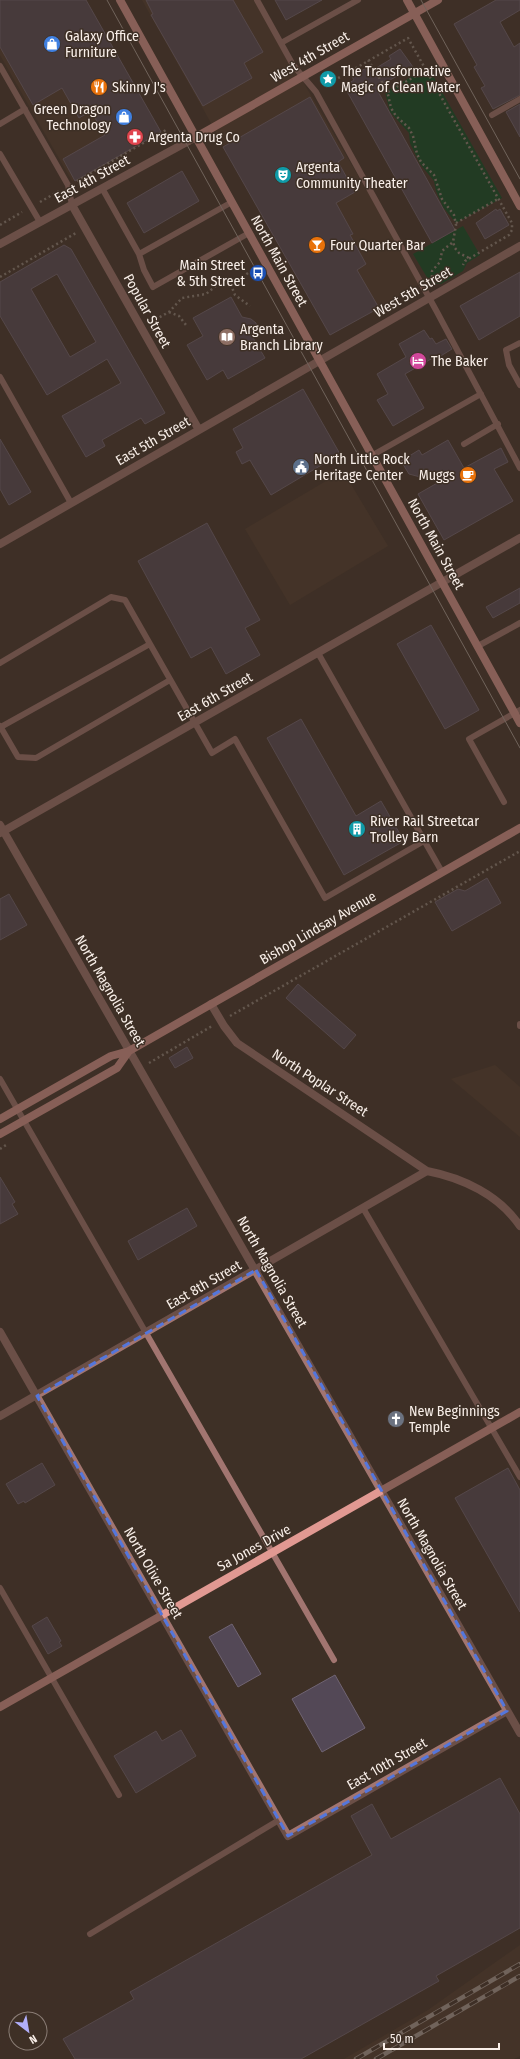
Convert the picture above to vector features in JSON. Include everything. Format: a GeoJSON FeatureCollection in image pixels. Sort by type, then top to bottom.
{"type":"FeatureCollection","features":[{"type":"Feature","properties":{"kind":"main road","name":"North Main Street"},"geometry":{"type":"LineString","coordinates":[[120,0],[371,456],[478,646],[517,711],[520,723]]}},
{"type":"Feature","properties":{"kind":"main road"},"geometry":{"type":"LineString","coordinates":[[407,0],[520,206]]}},
{"type":"Feature","properties":{"kind":"main road","name":"West 4th Street"},"geometry":{"type":"LineString","coordinates":[[196,137],[438,0]]}},
{"type":"Feature","properties":{"kind":"main road","name":"Bishop Lindsay Avenue"},"geometry":{"type":"LineString","coordinates":[[0,1119],[111,1056],[129,1051],[520,828]]}},
{"type":"Feature","properties":{"kind":"main road","name":"Bishop Lindsay Avenue"},"geometry":{"type":"LineString","coordinates":[[0,1134],[117,1068],[129,1051]]}},
{"type":"Feature","properties":{"kind":"main road","name":"Sa Jones Drive"},"geometry":{"type":"LineString","coordinates":[[0,1707],[520,1412]]}},
{"type":"Feature","properties":{"kind":"street","name":"East 4th Street"},"geometry":{"type":"LineString","coordinates":[[0,244],[196,137]]}},
{"type":"Feature","properties":{"kind":"street","name":"Popular Street"},"geometry":{"type":"LineString","coordinates":[[72,205],[199,430]]}},
{"type":"Feature","properties":{"kind":"street","name":"West 5th Street"},"geometry":{"type":"LineString","coordinates":[[319,361],[520,246]]}},
{"type":"Feature","properties":{"kind":"street","name":"East 5th Street"},"geometry":{"type":"LineString","coordinates":[[1,542],[319,361]]}},
{"type":"Feature","properties":{"kind":"street","name":"East 6th Street"},"geometry":{"type":"LineString","coordinates":[[1,830],[195,723],[520,538]]}},
{"type":"Feature","properties":{"kind":"street","name":"North Magnolia Street"},"geometry":{"type":"LineString","coordinates":[[1,830],[140,1068],[520,1733]]}},
{"type":"Feature","properties":{"kind":"street","name":"North Poplar Street"},"geometry":{"type":"LineString","coordinates":[[211,1004],[237,1043],[427,1170]]}},
{"type":"Feature","properties":{"kind":"street","name":"East 8th Street"},"geometry":{"type":"LineString","coordinates":[[0,1416],[256,1270],[427,1170]]}},
{"type":"Feature","properties":{"kind":"street"},"geometry":{"type":"LineString","coordinates":[[427,1170],[448,1175],[479,1189],[515,1218],[520,1226]]}},
{"type":"Feature","properties":{"kind":"street","name":"North Olive Street"},"geometry":{"type":"LineString","coordinates":[[0,1332],[281,1824]]}},
{"type":"Feature","properties":{"kind":"street","name":"East 10th Street"},"geometry":{"type":"LineString","coordinates":[[281,1824],[288,1836],[507,1711]]}},
{"type":"Feature","properties":{"kind":"lane"},"geometry":{"type":"LineString","coordinates":[[258,0],[281,43],[302,76],[316,92],[422,283],[520,468]]}},
{"type":"Feature","properties":{"kind":"lane"},"geometry":{"type":"LineString","coordinates":[[281,43],[358,0]]}},
{"type":"Feature","properties":{"kind":"lane"},"geometry":{"type":"LineString","coordinates":[[0,66],[68,185],[72,205]]}},
{"type":"Feature","properties":{"kind":"lane"},"geometry":{"type":"LineString","coordinates":[[492,115],[520,99]]}},
{"type":"Feature","properties":{"kind":"lane"},"geometry":{"type":"LineString","coordinates":[[0,124],[25,109]]}},
{"type":"Feature","properties":{"kind":"lane"},"geometry":{"type":"LineString","coordinates":[[0,154],[40,222]]}},
{"type":"Feature","properties":{"kind":"lane"},"geometry":{"type":"LineString","coordinates":[[102,188],[139,254],[144,270],[153,287],[249,233]]}},
{"type":"Feature","properties":{"kind":"lane"},"geometry":{"type":"LineString","coordinates":[[139,254],[232,202]]}},
{"type":"Feature","properties":{"kind":"lane"},"geometry":{"type":"LineString","coordinates":[[520,342],[506,350],[509,365],[520,385]]}},
{"type":"Feature","properties":{"kind":"lane"},"geometry":{"type":"LineString","coordinates":[[0,377],[71,503]]}},
{"type":"Feature","properties":{"kind":"lane"},"geometry":{"type":"LineString","coordinates":[[371,456],[481,394]]}},
{"type":"Feature","properties":{"kind":"lane"},"geometry":{"type":"LineString","coordinates":[[464,444],[498,424]]}},
{"type":"Feature","properties":{"kind":"lane"},"geometry":{"type":"LineString","coordinates":[[0,663],[111,597],[125,600],[212,753],[235,739],[325,898],[424,841]]}},
{"type":"Feature","properties":{"kind":"lane"},"geometry":{"type":"LineString","coordinates":[[478,646],[520,623]]}},
{"type":"Feature","properties":{"kind":"lane"},"geometry":{"type":"LineString","coordinates":[[150,644],[0,727],[18,757],[36,758],[170,680]]}},
{"type":"Feature","properties":{"kind":"lane"},"geometry":{"type":"LineString","coordinates":[[318,653],[442,872]]}},
{"type":"Feature","properties":{"kind":"lane"},"geometry":{"type":"LineString","coordinates":[[504,802],[469,739],[517,711]]}},
{"type":"Feature","properties":{"kind":"lane"},"geometry":{"type":"LineString","coordinates":[[0,1079],[334,1660]]}},
{"type":"Feature","properties":{"kind":"lane"},"geometry":{"type":"LineString","coordinates":[[363,1208],[520,1476]]}},
{"type":"Feature","properties":{"kind":"lane"},"geometry":{"type":"LineString","coordinates":[[0,1588],[119,1796]]}},
{"type":"Feature","properties":{"kind":"lane"},"geometry":{"type":"LineString","coordinates":[[90,1934],[281,1824]]}},
{"type":"Feature","properties":{"kind":"path"},"geometry":{"type":"LineString","coordinates":[[316,92],[368,60],[408,38],[512,223],[511,233],[465,261],[460,269]]}},
{"type":"Feature","properties":{"kind":"path"},"geometry":{"type":"LineString","coordinates":[[368,60],[388,92],[391,108],[413,136],[417,154],[421,162],[434,175],[442,199],[454,215],[456,223],[453,242],[459,253],[470,258]]}},
{"type":"Feature","properties":{"kind":"path"},"geometry":{"type":"LineString","coordinates":[[388,92],[426,70]]}},
{"type":"Feature","properties":{"kind":"path"},"geometry":{"type":"LineString","coordinates":[[0,225],[166,130]]}},
{"type":"Feature","properties":{"kind":"path"},"geometry":{"type":"LineString","coordinates":[[456,223],[498,199]]}},
{"type":"Feature","properties":{"kind":"path"},"geometry":{"type":"LineString","coordinates":[[0,277],[85,228]]}},
{"type":"Feature","properties":{"kind":"path"},"geometry":{"type":"LineString","coordinates":[[436,281],[432,277],[432,271],[440,262],[442,252],[453,242]]}},
{"type":"Feature","properties":{"kind":"path"},"geometry":{"type":"LineString","coordinates":[[141,328],[169,312],[182,298],[206,294],[213,286],[230,284],[248,273]]}},
{"type":"Feature","properties":{"kind":"path"},"geometry":{"type":"LineString","coordinates":[[422,283],[432,277]]}},
{"type":"Feature","properties":{"kind":"path"},"geometry":{"type":"LineString","coordinates":[[230,284],[235,296],[250,306]]}},
{"type":"Feature","properties":{"kind":"path"},"geometry":{"type":"LineString","coordinates":[[169,312],[179,316],[186,325]]}},
{"type":"Feature","properties":{"kind":"path"},"geometry":{"type":"LineString","coordinates":[[140,1068],[520,851]]}},
{"type":"Feature","properties":{"kind":"path"},"geometry":{"type":"LineString","coordinates":[[0,1149],[12,1142]]}},
{"type":"Feature","properties":{"kind":"highlighted area"},"geometry":{"type":"Polygon","coordinates":[[[256,1270],[507,1711],[288,1836],[37,1396],[256,1270]]]}},
{"type":"Feature","properties":{"kind":"shaded area"},"geometry":{"type":"Polygon","coordinates":[[[37,0],[86,0],[161,132],[72,181],[0,55],[0,21],[37,0]]]}},
{"type":"Feature","properties":{"kind":"shaded area"},"geometry":{"type":"Polygon","coordinates":[[[142,0],[255,0],[421,283],[330,335],[142,0]]]}},
{"type":"Feature","properties":{"kind":"shaded area"},"geometry":{"type":"Polygon","coordinates":[[[343,471],[388,546],[290,605],[245,529],[343,471]]]}},
{"type":"Feature","properties":{"kind":"shaded area"},"geometry":{"type":"Polygon","coordinates":[[[495,1065],[520,1087],[520,1137],[451,1079],[495,1065]]]}},
{"type":"Feature","properties":{"kind":"shaded area"},"geometry":{"type":"Polygon","coordinates":[[[520,1945],[520,2056],[514,2059],[344,2059],[428,2010],[520,1945]]]}},
{"type":"Feature","properties":{"kind":"green space"},"geometry":{"type":"Polygon","coordinates":[[[428,67],[502,198],[456,223],[443,207],[436,191],[434,181],[420,164],[410,143],[409,133],[390,112],[385,92],[428,67]]]}},
{"type":"Feature","properties":{"kind":"green space"},"geometry":{"type":"Polygon","coordinates":[[[463,226],[480,255],[467,263],[463,271],[441,284],[431,284],[413,254],[463,226]]]}},
{"type":"Feature","properties":{"kind":"building"},"geometry":{"type":"Polygon","coordinates":[[[0,0],[86,0],[161,132],[75,181],[63,159],[105,135],[91,111],[79,118],[62,88],[33,105],[0,47],[0,0]]]}},
{"type":"Feature","properties":{"kind":"building"},"geometry":{"type":"Polygon","coordinates":[[[146,0],[233,0],[263,52],[244,63],[252,78],[203,106],[151,15],[153,14],[146,0]]]}},
{"type":"Feature","properties":{"kind":"building"},"geometry":{"type":"Polygon","coordinates":[[[275,0],[322,0],[286,20],[275,0]]]}},
{"type":"Feature","properties":{"kind":"building"},"geometry":{"type":"Polygon","coordinates":[[[496,0],[520,0],[520,10],[500,22],[514,47],[520,43],[520,95],[493,109],[481,88],[485,86],[474,67],[477,65],[454,24],[496,0]]]}},
{"type":"Feature","properties":{"kind":"building"},"geometry":{"type":"Polygon","coordinates":[[[400,49],[413,67],[376,88],[455,230],[432,243],[344,86],[354,80],[352,77],[366,68],[368,73],[391,59],[389,56],[400,49]]]}},
{"type":"Feature","properties":{"kind":"building"},"geometry":{"type":"Polygon","coordinates":[[[310,97],[344,158],[338,162],[355,192],[336,203],[353,234],[350,235],[366,264],[357,270],[379,308],[330,335],[223,147],[310,97]]]}},
{"type":"Feature","properties":{"kind":"building"},"geometry":{"type":"Polygon","coordinates":[[[520,104],[520,137],[506,112],[520,104]]]}},
{"type":"Feature","properties":{"kind":"building"},"geometry":{"type":"Polygon","coordinates":[[[182,171],[199,201],[144,233],[127,203],[182,171]]]}},
{"type":"Feature","properties":{"kind":"building"},"geometry":{"type":"Polygon","coordinates":[[[496,209],[497,211],[500,209],[509,225],[485,239],[476,223],[496,209]]]}},
{"type":"Feature","properties":{"kind":"building"},"geometry":{"type":"Polygon","coordinates":[[[64,245],[71,249],[165,413],[145,424],[141,418],[102,440],[105,446],[86,457],[62,416],[121,383],[107,359],[47,395],[0,316],[0,282],[64,245]],[[57,274],[31,289],[70,357],[96,342],[57,274]]]}},
{"type":"Feature","properties":{"kind":"building"},"geometry":{"type":"Polygon","coordinates":[[[520,272],[520,316],[479,340],[460,306],[520,272]]]}},
{"type":"Feature","properties":{"kind":"building","name":"Argenta Branch Library"},"geometry":{"type":"Polygon","coordinates":[[[231,297],[242,317],[251,319],[256,323],[257,328],[252,336],[265,358],[228,379],[223,370],[207,380],[187,345],[203,336],[193,318],[231,297]]]}},
{"type":"Feature","properties":{"kind":"building"},"geometry":{"type":"Polygon","coordinates":[[[424,330],[430,339],[432,338],[436,344],[446,339],[452,349],[439,357],[438,355],[405,374],[424,408],[393,426],[377,400],[388,394],[377,374],[406,357],[399,344],[424,330]]]}},
{"type":"Feature","properties":{"kind":"building"},"geometry":{"type":"Polygon","coordinates":[[[303,389],[340,454],[271,495],[250,460],[242,464],[236,452],[243,448],[233,429],[303,389]]]}},
{"type":"Feature","properties":{"kind":"building"},"geometry":{"type":"Polygon","coordinates":[[[0,439],[31,492],[9,505],[0,489],[0,439]]]}},
{"type":"Feature","properties":{"kind":"building"},"geometry":{"type":"Polygon","coordinates":[[[448,440],[464,468],[501,448],[508,462],[494,469],[513,501],[444,540],[418,494],[439,482],[409,474],[401,461],[419,450],[422,455],[448,440]]]}},
{"type":"Feature","properties":{"kind":"building"},"geometry":{"type":"Polygon","coordinates":[[[207,523],[260,620],[245,628],[260,655],[226,674],[211,647],[191,658],[138,561],[207,523]]]}},
{"type":"Feature","properties":{"kind":"building"},"geometry":{"type":"Polygon","coordinates":[[[520,588],[520,603],[493,618],[486,607],[520,588]]]}},
{"type":"Feature","properties":{"kind":"building"},"geometry":{"type":"Polygon","coordinates":[[[431,625],[479,710],[445,729],[397,644],[431,625]]]}},
{"type":"Feature","properties":{"kind":"building","name":"River Rail Streetcar Trolley Barn"},"geometry":{"type":"Polygon","coordinates":[[[301,719],[356,816],[381,801],[404,841],[344,875],[267,738],[301,719]]]}},
{"type":"Feature","properties":{"kind":"building"},"geometry":{"type":"Polygon","coordinates":[[[487,878],[501,903],[452,931],[435,902],[458,889],[465,891],[487,878]]]}},
{"type":"Feature","properties":{"kind":"building"},"geometry":{"type":"Polygon","coordinates":[[[9,894],[27,925],[0,940],[0,899],[9,894]]]}},
{"type":"Feature","properties":{"kind":"building"},"geometry":{"type":"Polygon","coordinates":[[[298,984],[356,1035],[344,1049],[286,998],[298,984]]]}},
{"type":"Feature","properties":{"kind":"building"},"geometry":{"type":"Polygon","coordinates":[[[187,1047],[193,1058],[175,1068],[169,1058],[187,1047]]]}},
{"type":"Feature","properties":{"kind":"building"},"geometry":{"type":"Polygon","coordinates":[[[0,1177],[15,1202],[12,1204],[18,1214],[0,1224],[0,1177]]]}},
{"type":"Feature","properties":{"kind":"building"},"geometry":{"type":"Polygon","coordinates":[[[187,1208],[197,1226],[138,1260],[128,1241],[187,1208]]]}},
{"type":"Feature","properties":{"kind":"building"},"geometry":{"type":"Polygon","coordinates":[[[42,1463],[55,1485],[25,1503],[24,1501],[18,1504],[6,1484],[42,1463]]]}},
{"type":"Feature","properties":{"kind":"building"},"geometry":{"type":"Polygon","coordinates":[[[508,1468],[520,1490],[520,1612],[455,1498],[508,1468]]]}},
{"type":"Feature","properties":{"kind":"building"},"geometry":{"type":"Polygon","coordinates":[[[47,1617],[61,1641],[59,1642],[62,1646],[48,1654],[32,1626],[47,1617]]]}},
{"type":"Feature","properties":{"kind":"building"},"geometry":{"type":"Polygon","coordinates":[[[232,1624],[261,1674],[238,1687],[209,1637],[232,1624]]]}},
{"type":"Feature","properties":{"kind":"building"},"geometry":{"type":"Polygon","coordinates":[[[335,1675],[365,1728],[322,1752],[292,1699],[335,1675]]]}},
{"type":"Feature","properties":{"kind":"building"},"geometry":{"type":"Polygon","coordinates":[[[181,1730],[196,1756],[136,1793],[114,1756],[156,1731],[162,1741],[181,1730]]]}},
{"type":"Feature","properties":{"kind":"building"},"geometry":{"type":"Polygon","coordinates":[[[500,1778],[520,1814],[520,1928],[436,1976],[439,1981],[301,2059],[75,2059],[63,2039],[134,1999],[130,1992],[372,1855],[351,1816],[372,1804],[391,1839],[500,1778]]]}},
{"type":"Feature","properties":{"kind":"tram line"},"geometry":{"type":"LineString","coordinates":[[107,0],[520,748]]}},
{"type":"Feature","properties":{"kind":"tram line"},"geometry":{"type":"LineString","coordinates":[[421,0],[520,179]]}},
{"type":"Feature","properties":{"kind":"railway"},"geometry":{"type":"LineString","coordinates":[[356,2059],[520,1964]]}},
{"type":"Feature","properties":{"kind":"railway"},"geometry":{"type":"LineString","coordinates":[[376,2059],[520,1976]]}},
{"type":"Feature","properties":{"kind":"place","name":"Galaxy Office Furniture"},"geometry":{"type":"Point","coordinates":[52,44]}},
{"type":"Feature","properties":{"kind":"place","name":"The Transformative Magic of Clean Water"},"geometry":{"type":"Point","coordinates":[328,79]}},
{"type":"Feature","properties":{"kind":"place","name":"Skinny J's"},"geometry":{"type":"Point","coordinates":[99,87]}},
{"type":"Feature","properties":{"kind":"place","name":"Green Dragon Technology"},"geometry":{"type":"Point","coordinates":[124,117]}},
{"type":"Feature","properties":{"kind":"place","name":"Argenta Drug Co"},"geometry":{"type":"Point","coordinates":[135,137]}},
{"type":"Feature","properties":{"kind":"place","name":"Argenta Community Theater"},"geometry":{"type":"Point","coordinates":[283,175]}},
{"type":"Feature","properties":{"kind":"place","name":"Four Quarter Bar"},"geometry":{"type":"Point","coordinates":[317,245]}},
{"type":"Feature","properties":{"kind":"place","name":"Main Street & 5th Street"},"geometry":{"type":"Point","coordinates":[258,273]}},
{"type":"Feature","properties":{"kind":"place","name":"Argenta Branch Library"},"geometry":{"type":"Point","coordinates":[227,337]}},
{"type":"Feature","properties":{"kind":"place","name":"The Baker"},"geometry":{"type":"Point","coordinates":[418,361]}},
{"type":"Feature","properties":{"kind":"place","name":"North Little Rock Heritage Center"},"geometry":{"type":"Point","coordinates":[301,467]}},
{"type":"Feature","properties":{"kind":"place","name":"Muggs"},"geometry":{"type":"Point","coordinates":[468,475]}},
{"type":"Feature","properties":{"kind":"place","name":"River Rail Streetcar Trolley Barn"},"geometry":{"type":"Point","coordinates":[357,829]}},
{"type":"Feature","properties":{"kind":"place","name":"New Beginnings Temple"},"geometry":{"type":"Point","coordinates":[396,1419]}}]}
